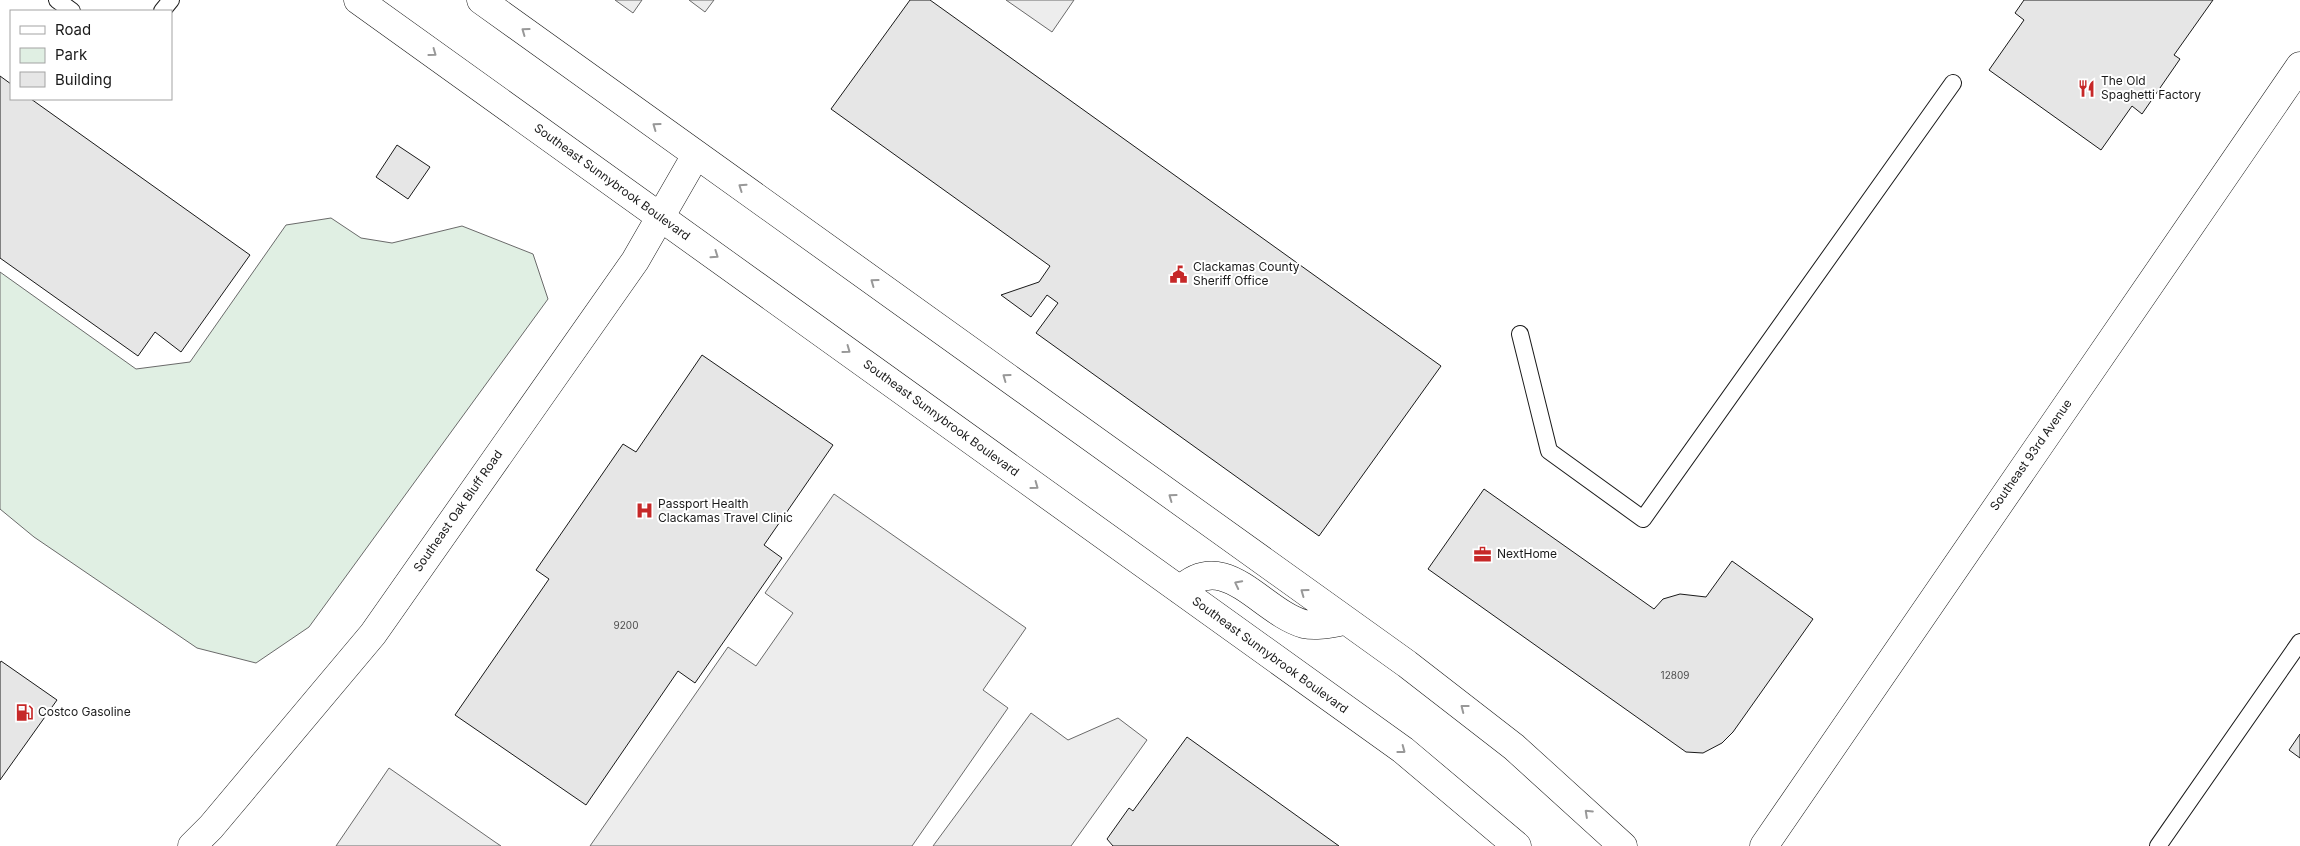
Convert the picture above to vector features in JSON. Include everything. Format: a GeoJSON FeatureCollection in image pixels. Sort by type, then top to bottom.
{"type":"FeatureCollection","features":[{"type":"Feature","properties":{"kind":"main road","name":"Southeast Sunnybrook Boulevard"},"geometry":{"type":"LineString","coordinates":[[358,0],[1403,750],[1517,846]]}},
{"type":"Feature","properties":{"kind":"main road"},"geometry":{"type":"LineString","coordinates":[[482,0],[1407,664],[1514,747],[1623,846]]}},
{"type":"Feature","properties":{"kind":"main road","name":"Southeast 93rd Avenue"},"geometry":{"type":"LineString","coordinates":[[1764,846],[2300,66]]}},
{"type":"Feature","properties":{"kind":"main road","name":"Southeast Oak Bluff Road"},"geometry":{"type":"LineString","coordinates":[[192,846],[211,827],[373,634],[635,261],[696,155]]}},
{"type":"Feature","properties":{"kind":"main road"},"geometry":{"type":"LineString","coordinates":[[1180,590],[1192,578],[1208,575],[1221,577],[1240,584],[1291,619],[1305,624],[1319,625],[1345,621]]}},
{"type":"Feature","properties":{"kind":"lane"},"geometry":{"type":"LineString","coordinates":[[57,0],[71,10]]}},
{"type":"Feature","properties":{"kind":"lane"},"geometry":{"type":"LineString","coordinates":[[163,10],[171,0]]}},
{"type":"Feature","properties":{"kind":"lane"},"geometry":{"type":"LineString","coordinates":[[1520,334],[1549,451],[1643,518],[1953,83]]}},
{"type":"Feature","properties":{"kind":"lane"},"geometry":{"type":"LineString","coordinates":[[2158,846],[2300,642]]}},
{"type":"Feature","properties":{"kind":"green space"},"geometry":{"type":"Polygon","coordinates":[[[331,218],[361,238],[392,243],[462,226],[533,254],[548,299],[309,627],[256,663],[197,648],[34,537],[0,509],[0,272],[136,369],[190,362],[286,225],[331,218]]]}},
{"type":"Feature","properties":{"kind":"shaded area"},"geometry":{"type":"Polygon","coordinates":[[[615,0],[642,0],[633,13],[615,0]]]}},
{"type":"Feature","properties":{"kind":"shaded area"},"geometry":{"type":"Polygon","coordinates":[[[689,0],[714,0],[705,12],[689,0]]]}},
{"type":"Feature","properties":{"kind":"shaded area"},"geometry":{"type":"Polygon","coordinates":[[[1006,0],[1074,0],[1052,32],[1006,0]]]}},
{"type":"Feature","properties":{"kind":"shaded area"},"geometry":{"type":"Polygon","coordinates":[[[834,494],[1026,628],[983,690],[1008,708],[912,846],[590,846],[728,647],[756,666],[793,613],[765,593],[834,494]]]}},
{"type":"Feature","properties":{"kind":"shaded area"},"geometry":{"type":"Polygon","coordinates":[[[1031,713],[1068,740],[1118,718],[1147,740],[1071,846],[933,846],[1031,713]]]}},
{"type":"Feature","properties":{"kind":"shaded area"},"geometry":{"type":"Polygon","coordinates":[[[389,768],[495,842],[501,846],[336,846],[389,768]]]}},
{"type":"Feature","properties":{"kind":"building","name":"Clackamas County Sheriff Office"},"geometry":{"type":"Polygon","coordinates":[[[910,0],[930,0],[1441,366],[1319,536],[1036,333],[1058,303],[1047,295],[1031,317],[1001,295],[1039,282],[1050,266],[831,109],[910,0]]]}},
{"type":"Feature","properties":{"kind":"building","name":"The Old Spaghetti Factory"},"geometry":{"type":"Polygon","coordinates":[[[2024,0],[2213,0],[2174,55],[2180,59],[2142,114],[2132,106],[2101,150],[1989,70],[2024,20],[2015,13],[2024,0]]]}},
{"type":"Feature","properties":{"kind":"building"},"geometry":{"type":"Polygon","coordinates":[[[0,76],[10,83],[10,100],[32,100],[250,255],[181,352],[155,332],[138,356],[0,258],[0,76]]]}},
{"type":"Feature","properties":{"kind":"building"},"geometry":{"type":"Polygon","coordinates":[[[397,145],[430,167],[408,199],[376,177],[397,145]]]}},
{"type":"Feature","properties":{"kind":"building"},"geometry":{"type":"Polygon","coordinates":[[[702,355],[833,445],[764,545],[782,558],[695,683],[678,671],[586,805],[455,715],[549,579],[536,570],[623,444],[636,452],[702,355]]]}},
{"type":"Feature","properties":{"kind":"building"},"geometry":{"type":"Polygon","coordinates":[[[1484,489],[1654,609],[1663,599],[1680,594],[1706,597],[1732,561],[1813,619],[1733,732],[1722,743],[1703,753],[1686,752],[1428,569],[1484,489]]]}},
{"type":"Feature","properties":{"kind":"building","name":"Costco Gasoline"},"geometry":{"type":"Polygon","coordinates":[[[1,661],[57,700],[0,780],[0,663],[1,661]]]}},
{"type":"Feature","properties":{"kind":"building"},"geometry":{"type":"Polygon","coordinates":[[[2300,734],[2300,758],[2289,750],[2300,734]]]}},
{"type":"Feature","properties":{"kind":"building"},"geometry":{"type":"Polygon","coordinates":[[[1187,737],[1339,846],[1113,846],[1107,839],[1129,808],[1133,811],[1187,737]]]}},
{"type":"Feature","properties":{"kind":"place","name":"The Old Spaghetti Factory"},"geometry":{"type":"Point","coordinates":[2087,88]}},
{"type":"Feature","properties":{"kind":"place","name":"Clackamas County Sheriff Office"},"geometry":{"type":"Point","coordinates":[1179,274]}},
{"type":"Feature","properties":{"kind":"place","name":"Passport Health Clackamas Travel Clinic"},"geometry":{"type":"Point","coordinates":[644,511]}},
{"type":"Feature","properties":{"kind":"place","name":"NextHome"},"geometry":{"type":"Point","coordinates":[1483,554]}},
{"type":"Feature","properties":{"kind":"place","name":"Costco Gasoline"},"geometry":{"type":"Point","coordinates":[24,712]}}]}
